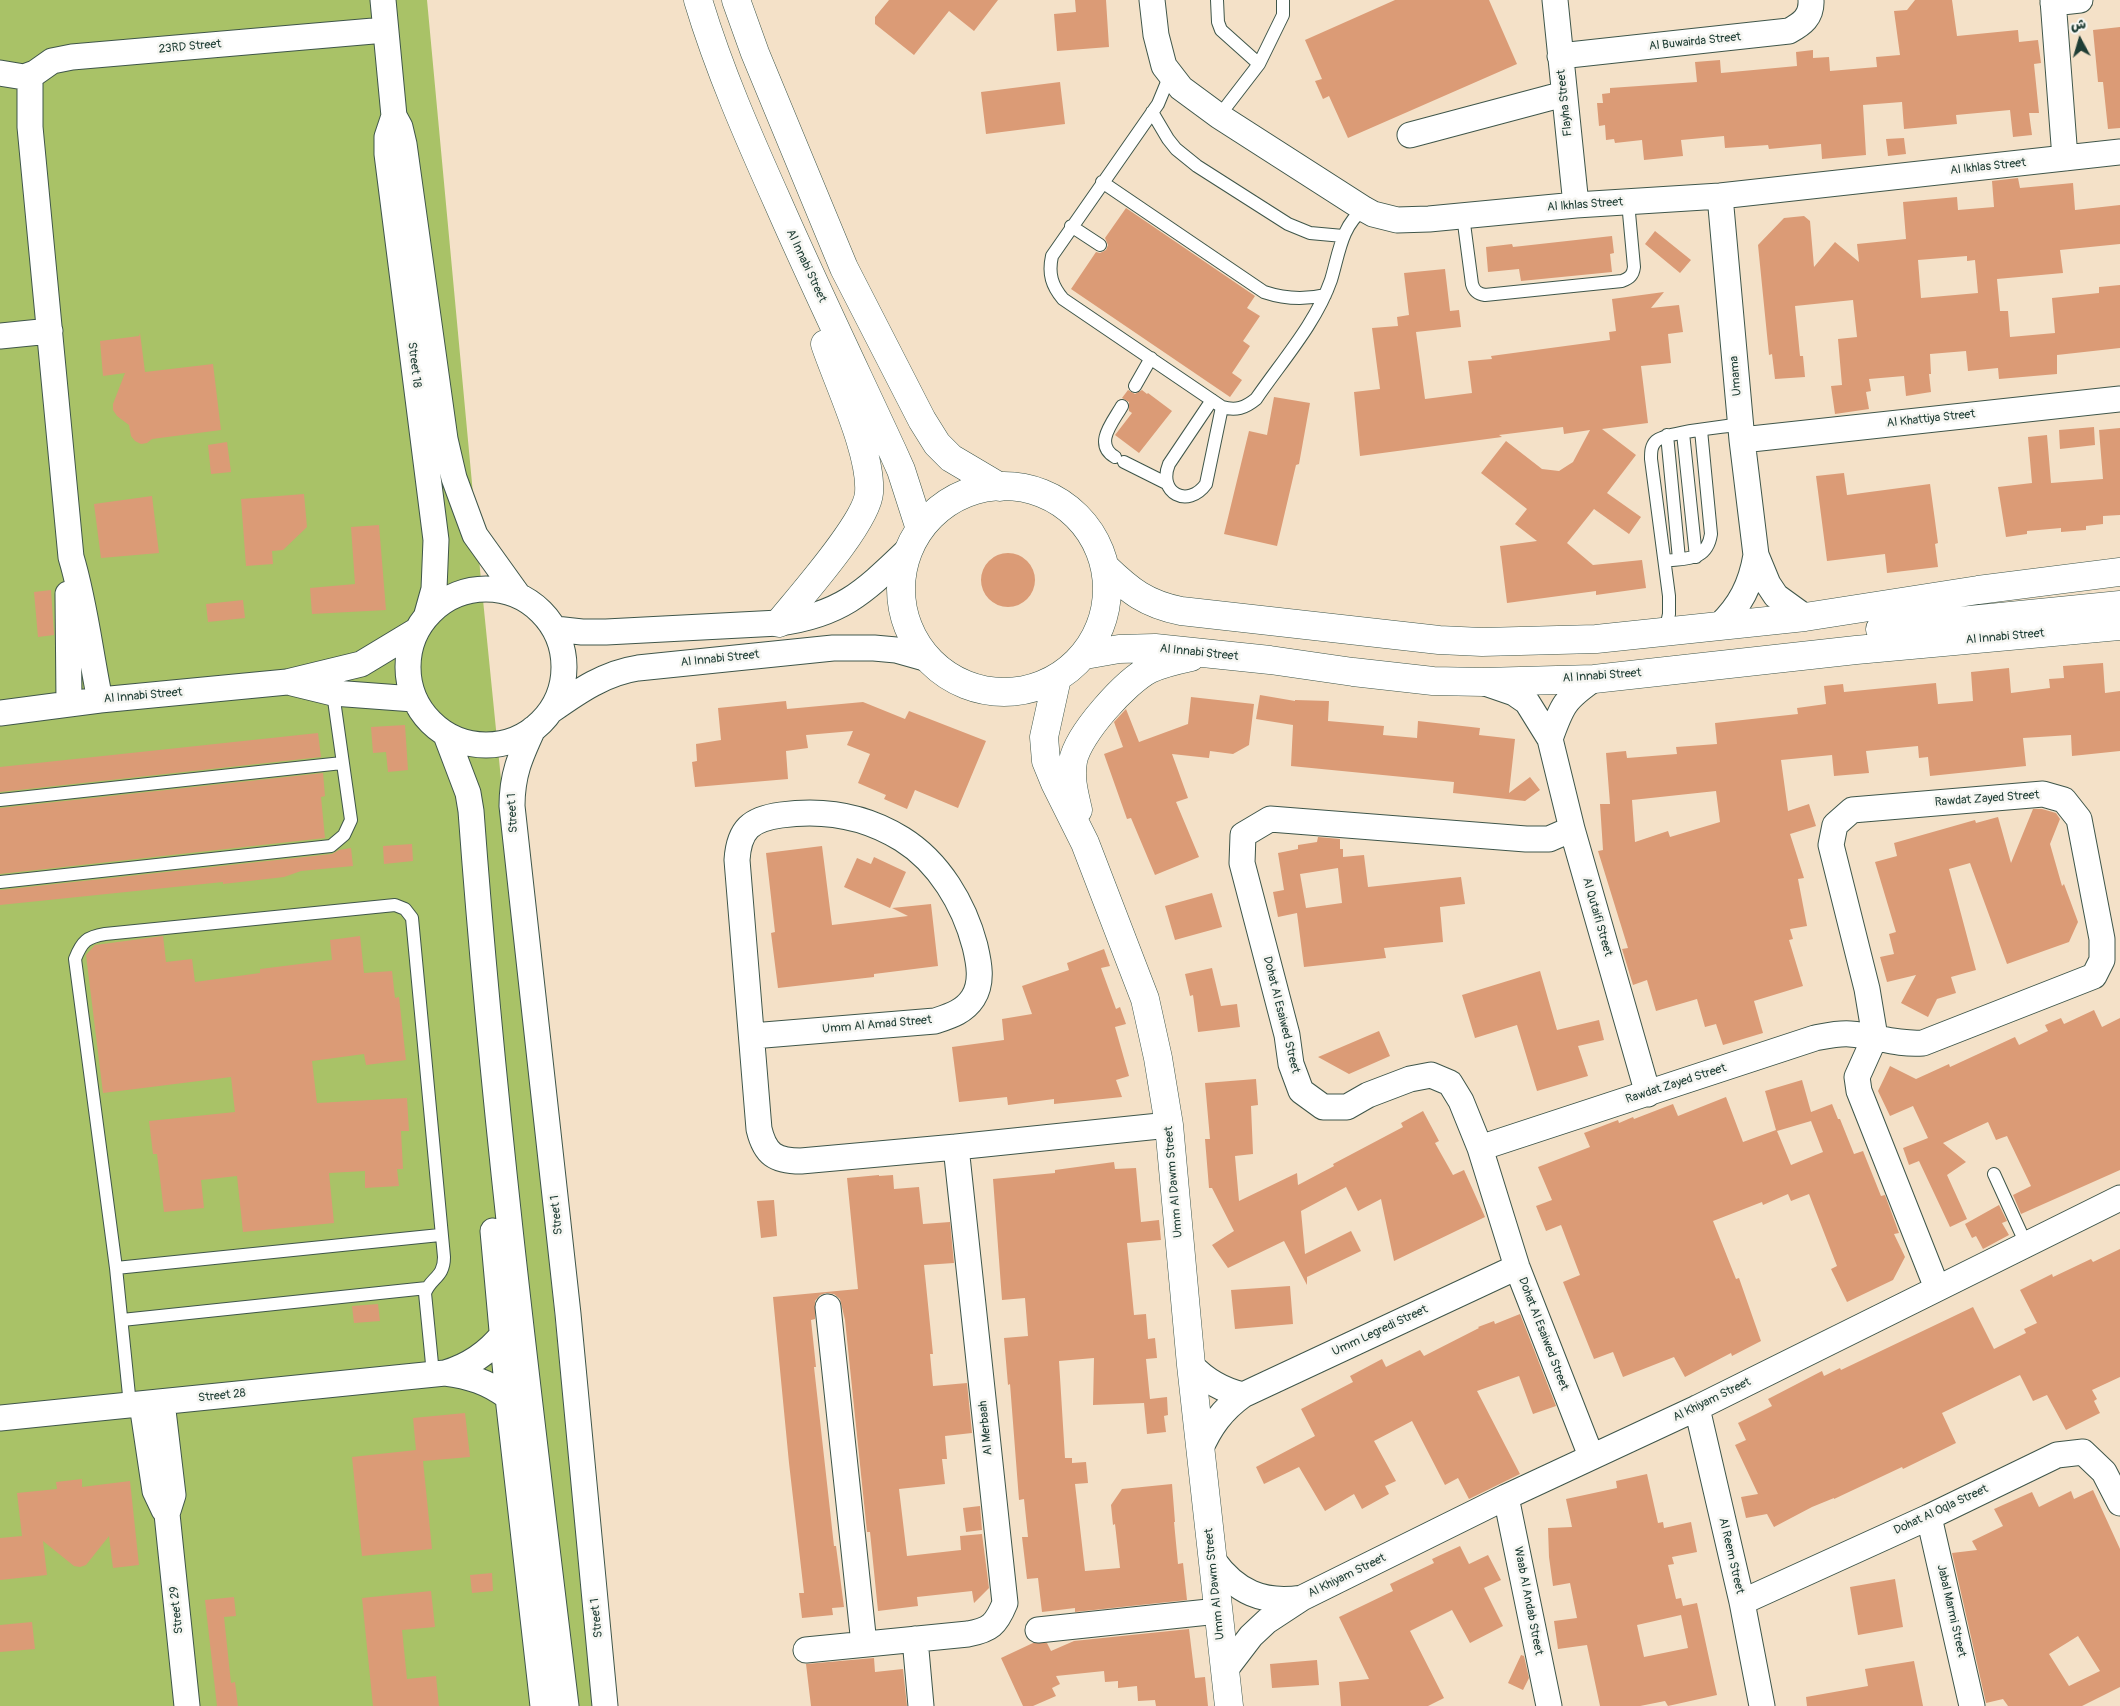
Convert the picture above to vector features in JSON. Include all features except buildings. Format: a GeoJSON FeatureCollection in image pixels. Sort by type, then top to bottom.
{"type":"FeatureCollection","features":[{"type":"Feature","properties":{"kind":"street","name":"Street 18"},"geometry":{"type":"LineString","coordinates":[[383,0],[394,116],[400,127],[404,144],[445,440],[454,478],[475,535],[518,595]]}},
{"type":"Feature","properties":{"kind":"street","name":"Al Innabi Street"},"geometry":{"type":"LineString","coordinates":[[698,0],[725,78],[751,144],[901,470],[914,539]]}},
{"type":"Feature","properties":{"kind":"street"},"geometry":{"type":"LineString","coordinates":[[736,0],[755,53],[844,268],[922,420],[937,444],[951,458],[1000,487]]}},
{"type":"Feature","properties":{"kind":"street","name":"Al Ikhlas Street"},"geometry":{"type":"LineString","coordinates":[[1152,0],[1156,35],[1164,66],[1181,88],[1219,116],[1364,209],[1373,214],[1397,220],[1463,216],[1576,205],[1720,196],[2120,152]]}},
{"type":"Feature","properties":{"kind":"street","name":"Flayha Street"},"geometry":{"type":"LineString","coordinates":[[1555,0],[1576,205]]}},
{"type":"Feature","properties":{"kind":"street","name":"Al Buwairda Street"},"geometry":{"type":"LineString","coordinates":[[1560,56],[1789,31],[1804,23],[1811,7],[1811,0]]}},
{"type":"Feature","properties":{"kind":"street"},"geometry":{"type":"LineString","coordinates":[[2065,158],[2053,1],[2080,0]]}},
{"type":"Feature","properties":{"kind":"street","name":"23RD Street"},"geometry":{"type":"LineString","coordinates":[[30,76],[52,61],[72,57],[385,30]]}},
{"type":"Feature","properties":{"kind":"street"},"geometry":{"type":"LineString","coordinates":[[0,73],[17,77],[30,76],[30,127],[71,557],[68,588],[69,703]]}},
{"type":"Feature","properties":{"kind":"street"},"geometry":{"type":"LineString","coordinates":[[1410,135],[1564,94]]}},
{"type":"Feature","properties":{"kind":"street","name":"Street 18"},"geometry":{"type":"LineString","coordinates":[[394,116],[389,127],[387,154],[436,540],[434,589],[421,623]]}},
{"type":"Feature","properties":{"kind":"street","name":"Umama"},"geometry":{"type":"LineString","coordinates":[[1719,626],[1732,614],[1744,594],[1754,569],[1756,555],[1741,432],[1720,196]]}},
{"type":"Feature","properties":{"kind":"street"},"geometry":{"type":"LineString","coordinates":[[779,623],[857,523],[869,494],[869,472],[850,411],[820,333],[809,272]]}},
{"type":"Feature","properties":{"kind":"street"},"geometry":{"type":"LineString","coordinates":[[0,336],[50,331]]}},
{"type":"Feature","properties":{"kind":"street","name":"Al Khattiya Street"},"geometry":{"type":"LineString","coordinates":[[1741,432],[2120,398]]}},
{"type":"Feature","properties":{"kind":"street"},"geometry":{"type":"LineString","coordinates":[[555,629],[582,632],[614,632],[779,623],[803,620],[826,613],[848,602],[868,588],[914,539],[936,512],[955,499],[977,490],[1000,487],[1024,488],[1047,496],[1068,508],[1085,524],[1097,544],[1105,567],[1108,598],[1100,628],[1085,654],[1072,668],[1057,678],[1035,688],[1012,692],[989,691],[959,682],[945,674],[928,659],[914,640],[903,611],[901,595],[902,572],[914,539]]}},
{"type":"Feature","properties":{"kind":"street","name":"Umama"},"geometry":{"type":"LineString","coordinates":[[1756,555],[1768,584],[1776,596],[1805,617]]}},
{"type":"Feature","properties":{"kind":"street"},"geometry":{"type":"LineString","coordinates":[[71,557],[80,585],[91,659],[100,700]]}},
{"type":"Feature","properties":{"kind":"street"},"geometry":{"type":"LineString","coordinates":[[1105,567],[1129,590],[1144,600],[1162,607],[1439,640],[1482,642],[1596,639],[1805,617],[1978,590],[2120,572]]}},
{"type":"Feature","properties":{"kind":"street"},"geometry":{"type":"LineString","coordinates":[[494,589],[518,595],[539,609],[555,629],[563,649],[565,670],[561,691],[552,710],[534,729],[513,740],[490,745],[467,743],[446,734],[422,713],[408,683],[409,649],[421,623],[446,599],[469,590],[494,589]]}},
{"type":"Feature","properties":{"kind":"street"},"geometry":{"type":"LineString","coordinates":[[1856,650],[1864,636],[1877,629],[2120,605]]}},
{"type":"Feature","properties":{"kind":"street","name":"Al Innabi Street"},"geometry":{"type":"LineString","coordinates":[[0,713],[69,703],[287,682],[361,664],[421,623]]}},
{"type":"Feature","properties":{"kind":"street","name":"Al Innabi Street"},"geometry":{"type":"LineString","coordinates":[[1085,654],[1155,648],[1270,660],[1433,681],[1483,682],[1594,679],[1856,650],[2120,626]]}},
{"type":"Feature","properties":{"kind":"street"},"geometry":{"type":"LineString","coordinates":[[2079,631],[2120,641]]}},
{"type":"Feature","properties":{"kind":"street","name":"Al Innabi Street"},"geometry":{"type":"LineString","coordinates":[[552,710],[582,689],[602,678],[625,670],[638,668],[833,648],[896,650],[928,659]]}},
{"type":"Feature","properties":{"kind":"street"},"geometry":{"type":"LineString","coordinates":[[1085,843],[1072,785],[1076,750],[1081,738],[1094,721],[1135,679],[1164,663],[1206,654]]}},
{"type":"Feature","properties":{"kind":"street","name":"Umm Al Dawm Street"},"geometry":{"type":"LineString","coordinates":[[1057,678],[1044,737],[1046,761],[1085,843],[1145,999],[1158,1058],[1169,1125],[1191,1365],[1229,1706]]}},
{"type":"Feature","properties":{"kind":"street"},"geometry":{"type":"LineString","coordinates":[[1550,738],[1561,709],[1577,691],[1594,679]]}},
{"type":"Feature","properties":{"kind":"street","name":"Al Innabi Street"},"geometry":{"type":"LineString","coordinates":[[287,682],[333,693],[414,699]]}},
{"type":"Feature","properties":{"kind":"street","name":"Al Qutaifi Street"},"geometry":{"type":"LineString","coordinates":[[1483,682],[1514,693],[1527,702],[1550,738],[1572,830],[1648,1094]]}},
{"type":"Feature","properties":{"kind":"street","name":"Street 1"},"geometry":{"type":"LineString","coordinates":[[534,729],[519,758],[513,778],[512,806],[567,1305],[605,1706]]}},
{"type":"Feature","properties":{"kind":"street"},"geometry":{"type":"LineString","coordinates":[[446,734],[465,786],[471,811],[486,995],[516,1291],[566,1706]]}},
{"type":"Feature","properties":{"kind":"street","name":"Rawdat Zayed Street"},"geometry":{"type":"LineString","coordinates":[[1480,1148],[1815,1038],[1848,1033],[1875,1037],[1895,1043],[1923,1043],[2094,976],[2102,960],[2102,939],[2079,819],[2064,800],[2043,794],[1852,810],[1835,825],[1831,845],[1867,989],[1875,1037]]}},
{"type":"Feature","properties":{"kind":"street","name":"Umm Al Amad Street"},"geometry":{"type":"LineString","coordinates":[[752,1036],[935,1021],[957,1014],[973,998],[980,977],[969,924],[950,888],[929,861],[903,839],[872,823],[839,814],[805,812],[771,816],[756,820],[744,831],[738,845],[737,860],[759,1129],[762,1143],[772,1155],[785,1161],[801,1161],[1169,1125]]}},
{"type":"Feature","properties":{"kind":"street","name":"Dohat Al Esaiwed Street"},"geometry":{"type":"LineString","coordinates":[[1572,830],[1549,839],[1526,839],[1270,819],[1243,835],[1242,863],[1287,1035],[1291,1064],[1301,1091],[1323,1108],[1347,1107],[1368,1095],[1410,1079],[1431,1075],[1450,1084],[1461,1101],[1480,1148],[1517,1267],[1591,1456]]}},
{"type":"Feature","properties":{"kind":"street"},"geometry":{"type":"LineString","coordinates":[[486,995],[478,1030],[478,1047],[508,1397],[543,1706]]}},
{"type":"Feature","properties":{"kind":"street"},"geometry":{"type":"LineString","coordinates":[[1875,1037],[1857,1077],[1859,1091],[1937,1288]]}},
{"type":"Feature","properties":{"kind":"street","name":"Al Merbaah"},"geometry":{"type":"LineString","coordinates":[[806,1650],[985,1631],[999,1619],[1005,1603],[956,1147]]}},
{"type":"Feature","properties":{"kind":"street","name":"Al Khiyam Street"},"geometry":{"type":"LineString","coordinates":[[1225,1670],[1251,1636],[1272,1617],[1302,1598],[1591,1456],[1697,1408],[2120,1198]]}},
{"type":"Feature","properties":{"kind":"street","name":"Umm Legredi Street"},"geometry":{"type":"LineString","coordinates":[[1200,1450],[1217,1418],[1229,1405],[1243,1395],[1517,1267]]}},
{"type":"Feature","properties":{"kind":"street"},"geometry":{"type":"LineString","coordinates":[[828,1307],[864,1644]]}},
{"type":"Feature","properties":{"kind":"street","name":"Street 28"},"geometry":{"type":"LineString","coordinates":[[0,1418],[439,1373],[471,1363],[484,1355],[503,1334]]}},
{"type":"Feature","properties":{"kind":"street"},"geometry":{"type":"LineString","coordinates":[[1191,1365],[1218,1386],[1243,1395]]}},
{"type":"Feature","properties":{"kind":"street","name":"Street 28"},"geometry":{"type":"LineString","coordinates":[[439,1373],[478,1380],[494,1387],[508,1397]]}},
{"type":"Feature","properties":{"kind":"street","name":"Street 29"},"geometry":{"type":"LineString","coordinates":[[145,1404],[172,1495],[167,1514],[187,1706]]}},
{"type":"Feature","properties":{"kind":"street","name":"Al Reem Street"},"geometry":{"type":"LineString","coordinates":[[1697,1408],[1742,1602],[1762,1706]]}},
{"type":"Feature","properties":{"kind":"street","name":"Dohat Al Oqla Street"},"geometry":{"type":"LineString","coordinates":[[1742,1602],[1929,1517],[2056,1455],[2082,1452],[2104,1472],[2120,1503]]}},
{"type":"Feature","properties":{"kind":"street","name":"Waab Al Andab Street"},"geometry":{"type":"LineString","coordinates":[[1506,1497],[1543,1703]]}},
{"type":"Feature","properties":{"kind":"street","name":"Jabal Marmi Street"},"geometry":{"type":"LineString","coordinates":[[1929,1517],[1972,1706]]}},
{"type":"Feature","properties":{"kind":"street","name":"Al Khiyam Street"},"geometry":{"type":"LineString","coordinates":[[1213,1560],[1232,1582],[1244,1591],[1273,1599],[1302,1598]]}},
{"type":"Feature","properties":{"kind":"street"},"geometry":{"type":"LineString","coordinates":[[1038,1630],[1218,1611]]}},
{"type":"Feature","properties":{"kind":"street"},"geometry":{"type":"LineString","coordinates":[[915,1639],[921,1706]]}},
{"type":"Feature","properties":{"kind":"street"},"geometry":{"type":"LineString","coordinates":[[602,1670],[616,1706]]}},
{"type":"Feature","properties":{"kind":"lane"},"geometry":{"type":"LineString","coordinates":[[1217,0],[1218,22],[1221,30],[1259,64]]}},
{"type":"Feature","properties":{"kind":"lane"},"geometry":{"type":"LineString","coordinates":[[1219,116],[1259,64],[1284,15],[1284,0]]}},
{"type":"Feature","properties":{"kind":"lane"},"geometry":{"type":"LineString","coordinates":[[1170,75],[1163,94],[1152,112],[1071,226],[1052,256],[1049,268],[1051,279],[1063,300],[1151,358],[1183,373],[1217,404],[1236,409],[1244,407],[1256,399],[1316,313],[1325,295],[1343,236],[1351,221],[1364,209]]}},
{"type":"Feature","properties":{"kind":"lane"},"geometry":{"type":"LineString","coordinates":[[1152,112],[1176,149],[1197,166],[1288,224],[1310,233],[1343,236]]}},
{"type":"Feature","properties":{"kind":"lane"},"geometry":{"type":"LineString","coordinates":[[1102,182],[1264,292],[1288,298],[1313,298],[1325,295]]}},
{"type":"Feature","properties":{"kind":"lane"},"geometry":{"type":"LineString","coordinates":[[1463,216],[1472,284],[1474,290],[1479,294],[1485,295],[1622,282],[1629,279],[1633,274],[1634,267],[1628,202]]}},
{"type":"Feature","properties":{"kind":"lane"},"geometry":{"type":"LineString","coordinates":[[1071,226],[1100,245]]}},
{"type":"Feature","properties":{"kind":"lane"},"geometry":{"type":"LineString","coordinates":[[1135,386],[1151,358]]}},
{"type":"Feature","properties":{"kind":"lane"},"geometry":{"type":"LineString","coordinates":[[1217,404],[1206,484],[1200,492],[1190,496],[1180,496],[1171,491],[1166,483],[1165,473],[1169,464],[1217,404]]}},
{"type":"Feature","properties":{"kind":"lane"},"geometry":{"type":"LineString","coordinates":[[1122,406],[1104,437],[1107,451],[1119,460],[1166,483]]}},
{"type":"Feature","properties":{"kind":"lane"},"geometry":{"type":"LineString","coordinates":[[1665,632],[1670,605],[1651,453],[1656,441],[1667,435],[1701,430],[1741,432]]}},
{"type":"Feature","properties":{"kind":"lane"},"geometry":{"type":"LineString","coordinates":[[1665,561],[1696,557],[1703,554],[1711,534],[1701,430]]}},
{"type":"Feature","properties":{"kind":"lane"},"geometry":{"type":"LineString","coordinates":[[1683,433],[1696,557]]}},
{"type":"Feature","properties":{"kind":"lane"},"geometry":{"type":"LineString","coordinates":[[1667,435],[1680,559]]}},
{"type":"Feature","properties":{"kind":"lane"},"geometry":{"type":"LineString","coordinates":[[0,882],[331,846],[344,835],[351,820],[333,693]]}},
{"type":"Feature","properties":{"kind":"lane"},"geometry":{"type":"LineString","coordinates":[[0,800],[342,763]]}},
{"type":"Feature","properties":{"kind":"lane"},"geometry":{"type":"LineString","coordinates":[[145,1404],[122,1320],[75,959],[80,946],[91,936],[105,934],[395,904],[405,909],[412,918],[440,1235],[444,1257],[442,1272],[427,1288],[425,1299],[439,1373]]}},
{"type":"Feature","properties":{"kind":"lane"},"geometry":{"type":"LineString","coordinates":[[1994,1174],[2026,1244]]}},
{"type":"Feature","properties":{"kind":"lane"},"geometry":{"type":"LineString","coordinates":[[116,1268],[440,1235]]}},
{"type":"Feature","properties":{"kind":"lane"},"geometry":{"type":"LineString","coordinates":[[122,1320],[427,1288]]}},
{"type":"Feature","properties":{"kind":"green space"},"geometry":{"type":"Polygon","coordinates":[[[0,0],[427,0],[481,580],[594,1706],[0,1706],[0,0]]]}}]}
